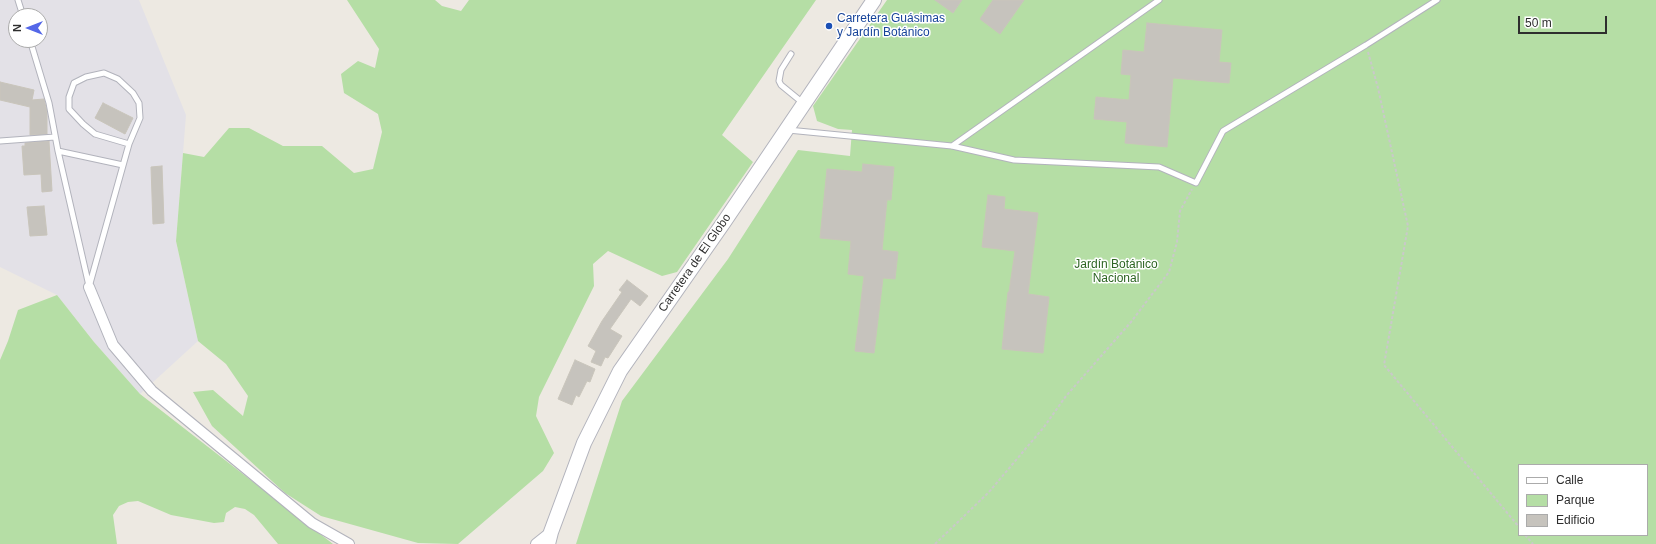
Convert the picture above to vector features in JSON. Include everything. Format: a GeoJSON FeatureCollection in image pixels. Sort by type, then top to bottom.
{"type":"FeatureCollection","features":[{"type":"Feature","properties":{"kind":"main road","name":"Carretera de El Globo"},"geometry":{"type":"LineString","coordinates":[[550,538],[584,443],[620,371],[787,130],[874,0]]}},
{"type":"Feature","properties":{"kind":"street"},"geometry":{"type":"LineString","coordinates":[[89,287],[113,345],[152,391],[312,522],[349,544]]}},
{"type":"Feature","properties":{"kind":"street"},"geometry":{"type":"LineString","coordinates":[[536,544],[550,538]]}},
{"type":"Feature","properties":{"kind":"lane"},"geometry":{"type":"LineString","coordinates":[[952,146],[1159,0]]}},
{"type":"Feature","properties":{"kind":"lane"},"geometry":{"type":"LineString","coordinates":[[787,130],[952,146],[1014,160],[1159,167],[1196,183],[1224,131],[1437,0]]}},
{"type":"Feature","properties":{"kind":"lane"},"geometry":{"type":"LineString","coordinates":[[32,48],[49,104],[58,151],[89,287]]}},
{"type":"Feature","properties":{"kind":"lane"},"geometry":{"type":"LineString","coordinates":[[791,54],[781,70],[779,81],[781,85],[804,104]]}},
{"type":"Feature","properties":{"kind":"lane"},"geometry":{"type":"LineString","coordinates":[[89,287],[129,144],[140,118],[139,103],[133,92],[118,78],[104,73],[86,77],[74,83],[69,97],[69,109],[95,134],[129,144]]}},
{"type":"Feature","properties":{"kind":"lane"},"geometry":{"type":"LineString","coordinates":[[0,141],[55,137]]}},
{"type":"Feature","properties":{"kind":"lane"},"geometry":{"type":"LineString","coordinates":[[58,151],[123,165]]}},
{"type":"Feature","properties":{"kind":"path"},"geometry":{"type":"LineString","coordinates":[[1366,45],[1378,88],[1408,226],[1384,365],[1518,526]]}},
{"type":"Feature","properties":{"kind":"path"},"geometry":{"type":"LineString","coordinates":[[934,544],[989,492],[1044,427],[1066,396],[1131,322],[1169,272],[1177,242],[1180,210],[1196,183]]}},
{"type":"Feature","properties":{"kind":"path"},"geometry":{"type":"LineString","coordinates":[[1526,536],[1533,544]]}},
{"type":"Feature","properties":{"kind":"shaded area"},"geometry":{"type":"Polygon","coordinates":[[[0,0],[139,0],[186,115],[176,241],[198,341],[140,394],[94,342],[57,295],[0,267],[0,0]]]}},
{"type":"Feature","properties":{"kind":"green space"},"geometry":{"type":"Polygon","coordinates":[[[347,0],[435,0],[442,6],[461,11],[469,0],[816,0],[722,135],[753,162],[677,272],[662,276],[608,251],[593,264],[594,286],[539,397],[536,416],[554,453],[543,471],[458,544],[418,543],[321,516],[285,493],[212,426],[193,392],[213,390],[243,416],[248,396],[226,364],[198,341],[176,241],[183,153],[204,157],[229,128],[249,128],[283,146],[322,146],[354,173],[373,169],[382,132],[378,114],[344,93],[341,74],[358,61],[375,68],[379,49],[347,0]]]}},
{"type":"Feature","properties":{"kind":"green space","name":"Jardín Botánico Nacional"},"geometry":{"type":"Polygon","coordinates":[[[887,0],[1656,0],[1656,544],[576,544],[622,401],[728,259],[798,150],[850,156],[852,130],[838,129],[817,121],[813,106],[887,0]]]}},
{"type":"Feature","properties":{"kind":"green space"},"geometry":{"type":"Polygon","coordinates":[[[57,295],[94,342],[140,394],[333,544],[278,544],[254,515],[245,509],[235,507],[226,513],[224,522],[214,523],[171,515],[138,501],[128,502],[119,506],[113,515],[117,544],[0,544],[0,360],[18,310],[57,295]]]}},
{"type":"Feature","properties":{"kind":"building"},"geometry":{"type":"Polygon","coordinates":[[[935,0],[962,0],[953,13],[935,0]]]}},
{"type":"Feature","properties":{"kind":"building"},"geometry":{"type":"Polygon","coordinates":[[[993,0],[1024,0],[1000,34],[980,19],[993,0]]]}},
{"type":"Feature","properties":{"kind":"building"},"geometry":{"type":"Polygon","coordinates":[[[1147,23],[1222,30],[1219,62],[1231,63],[1229,83],[1173,78],[1167,147],[1125,143],[1127,122],[1094,119],[1096,97],[1129,100],[1131,75],[1121,74],[1123,50],[1144,52],[1147,23]]]}},
{"type":"Feature","properties":{"kind":"building"},"geometry":{"type":"Polygon","coordinates":[[[0,82],[34,90],[32,100],[44,99],[47,112],[47,134],[30,135],[30,107],[0,100],[0,82]]]}},
{"type":"Feature","properties":{"kind":"building"},"geometry":{"type":"Polygon","coordinates":[[[103,103],[133,118],[125,134],[95,118],[103,103]]]}},
{"type":"Feature","properties":{"kind":"building"},"geometry":{"type":"Polygon","coordinates":[[[49,141],[52,191],[42,192],[41,174],[24,175],[22,146],[25,146],[25,143],[49,141]]]}},
{"type":"Feature","properties":{"kind":"building"},"geometry":{"type":"Polygon","coordinates":[[[863,164],[894,167],[891,200],[887,200],[882,250],[898,252],[895,279],[883,278],[874,353],[855,351],[864,276],[848,274],[851,241],[820,238],[827,169],[862,172],[863,164]]]}},
{"type":"Feature","properties":{"kind":"building"},"geometry":{"type":"Polygon","coordinates":[[[162,166],[164,223],[153,224],[151,167],[162,166]]]}},
{"type":"Feature","properties":{"kind":"building"},"geometry":{"type":"Polygon","coordinates":[[[988,195],[1005,197],[1004,209],[1038,213],[1028,294],[1049,297],[1043,353],[1002,349],[1008,292],[1015,251],[982,247],[988,195]]]}},
{"type":"Feature","properties":{"kind":"building"},"geometry":{"type":"Polygon","coordinates":[[[44,206],[47,235],[30,236],[27,207],[44,206]]]}},
{"type":"Feature","properties":{"kind":"building"},"geometry":{"type":"Polygon","coordinates":[[[627,280],[648,296],[640,306],[631,299],[610,329],[622,336],[608,358],[605,357],[601,366],[591,362],[596,351],[588,346],[602,321],[622,292],[619,290],[627,280]]]}},
{"type":"Feature","properties":{"kind":"building"},"geometry":{"type":"Polygon","coordinates":[[[575,360],[595,369],[590,382],[587,381],[579,397],[576,395],[572,405],[558,399],[575,360]]]}},
{"type":"Feature","properties":{"kind":"place","name":"Carretera Guásimas y Jardín Botánico"},"geometry":{"type":"Point","coordinates":[829,26]}}]}
